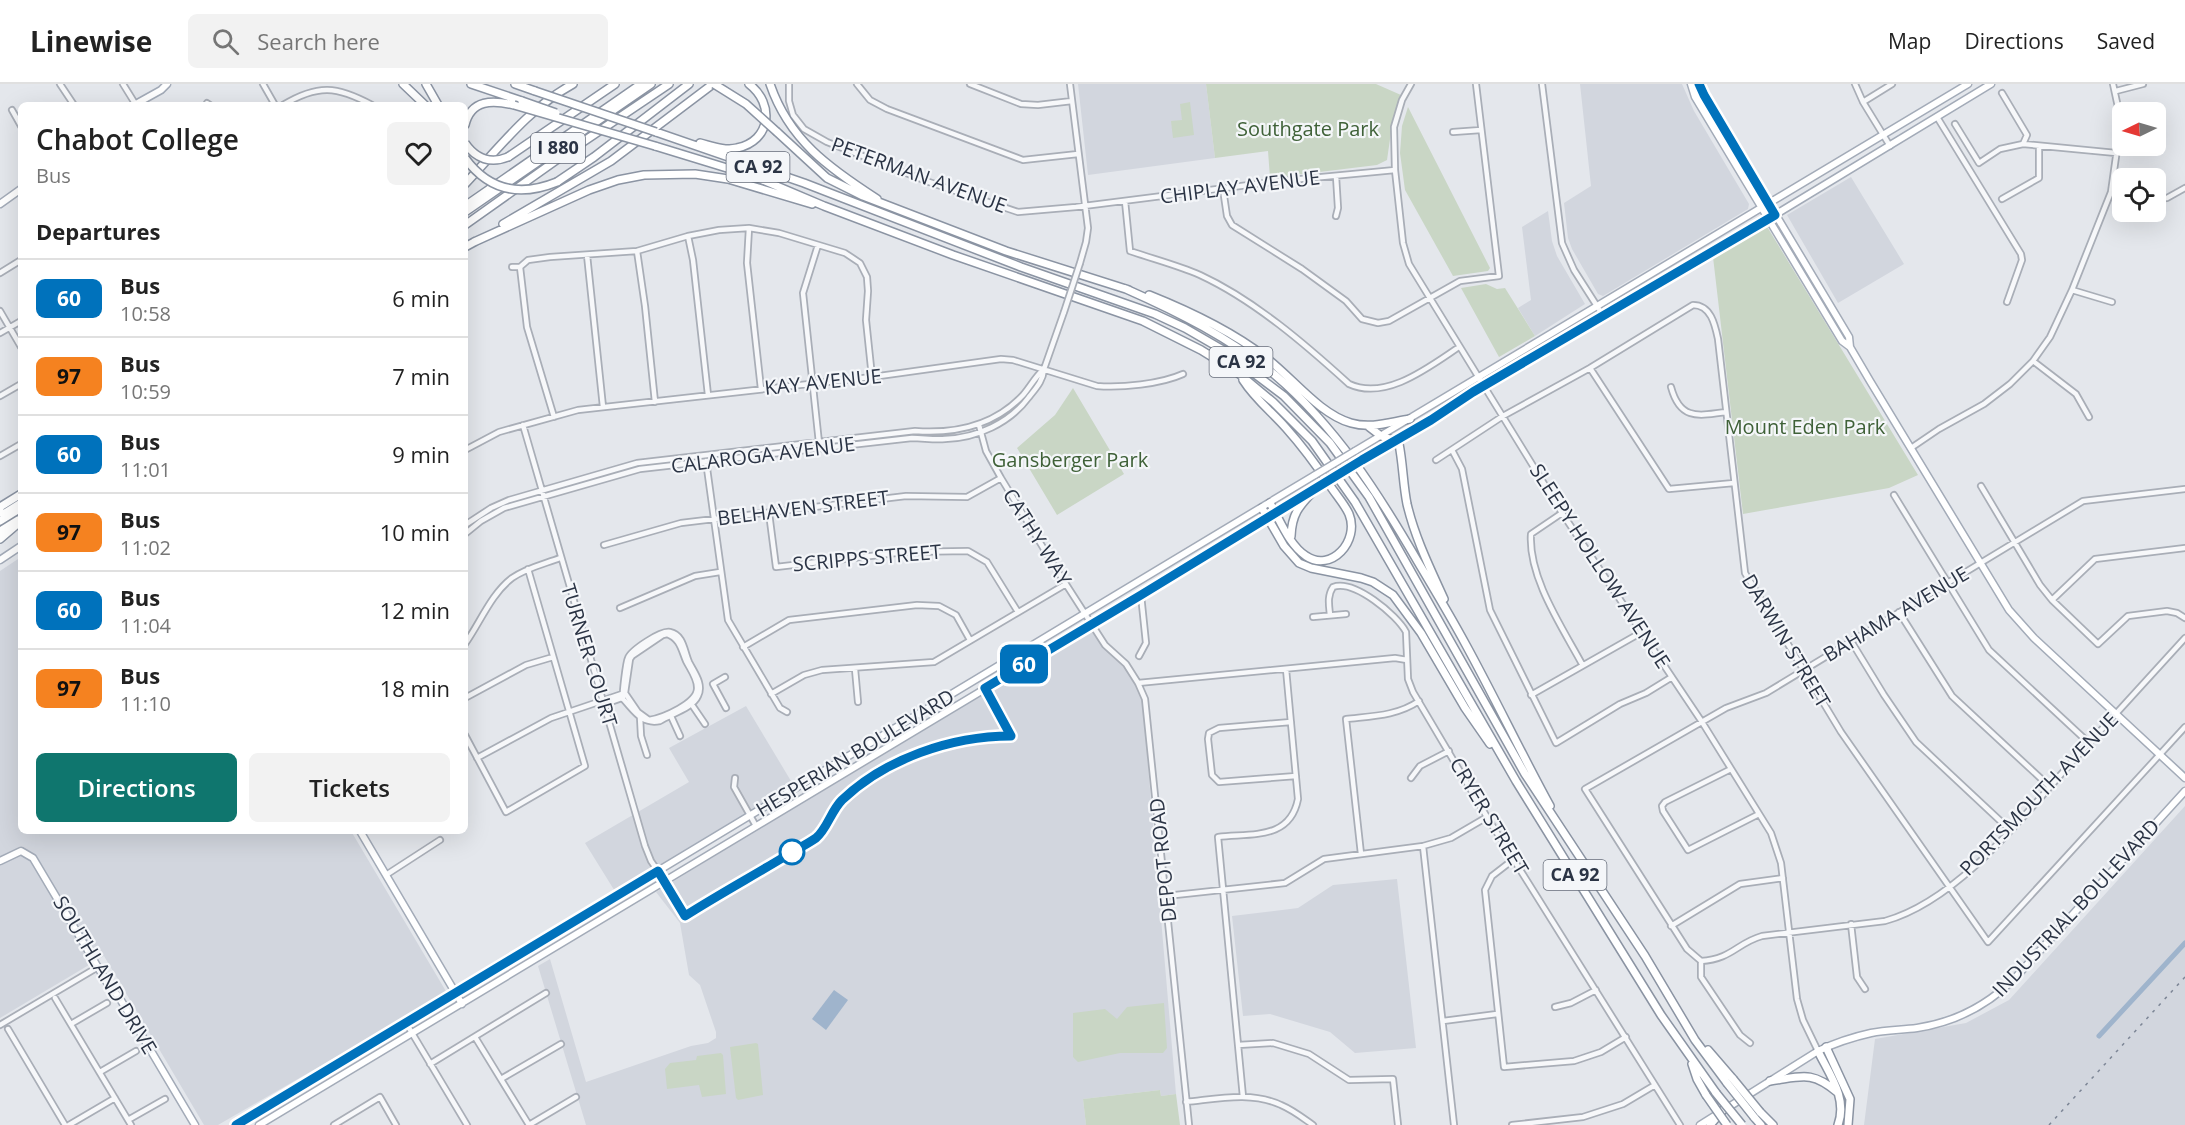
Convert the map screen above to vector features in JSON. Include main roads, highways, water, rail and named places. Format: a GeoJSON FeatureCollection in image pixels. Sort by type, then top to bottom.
{"type":"FeatureCollection","features":[{"type":"Feature","properties":{"kind":"highway"},"geometry":{"type":"LineString","coordinates":[[403,84],[422,102]]}},
{"type":"Feature","properties":{"kind":"highway"},"geometry":{"type":"LineString","coordinates":[[426,84],[436,102]]}},
{"type":"Feature","properties":{"kind":"highway","name":"CA 92"},"geometry":{"type":"LineString","coordinates":[[471,84],[614,133],[753,176],[824,206],[953,255],[1143,321],[1182,339],[1238,374],[1273,402],[1297,425],[1350,494],[1516,781],[1661,1015],[1716,1093],[1743,1125]]}},
{"type":"Feature","properties":{"kind":"highway","name":"CA 92"},"geometry":{"type":"LineString","coordinates":[[514,84],[804,183],[1021,267],[1145,310],[1204,339],[1259,375],[1316,427],[1363,488],[1524,774],[1645,956],[1685,1023],[1757,1114],[1761,1125]]}},
{"type":"Feature","properties":{"kind":"highway"},"geometry":{"type":"LineString","coordinates":[[468,181],[525,118],[545,101],[573,84]]}},
{"type":"Feature","properties":{"kind":"highway"},"geometry":{"type":"LineString","coordinates":[[468,146],[475,154],[492,161],[508,158],[615,84]]}},
{"type":"Feature","properties":{"kind":"highway","name":"I 880"},"geometry":{"type":"LineString","coordinates":[[468,204],[641,84]]}},
{"type":"Feature","properties":{"kind":"highway","name":"I 880"},"geometry":{"type":"LineString","coordinates":[[468,210],[651,84]]}},
{"type":"Feature","properties":{"kind":"highway","name":"I 880"},"geometry":{"type":"LineString","coordinates":[[468,223],[669,84]]}},
{"type":"Feature","properties":{"kind":"highway"},"geometry":{"type":"LineString","coordinates":[[468,161],[482,177],[500,187],[528,190],[545,188],[604,150],[689,84]]}},
{"type":"Feature","properties":{"kind":"highway"},"geometry":{"type":"LineString","coordinates":[[468,245],[611,160],[713,84],[746,104],[827,178],[863,196],[1006,251],[1146,294],[1182,308],[1241,340],[1290,377],[1335,417],[1354,424],[1377,426],[1410,419]]}},
{"type":"Feature","properties":{"kind":"highway"},"geometry":{"type":"LineString","coordinates":[[656,132],[724,149],[736,149],[752,143],[764,128],[767,117],[762,96],[749,84]]}},
{"type":"Feature","properties":{"kind":"highway"},"geometry":{"type":"LineString","coordinates":[[770,84],[790,126],[801,140],[842,176],[890,206]]}},
{"type":"Feature","properties":{"kind":"highway"},"geometry":{"type":"LineString","coordinates":[[468,119],[472,110],[483,102],[492,101],[614,133]]}},
{"type":"Feature","properties":{"kind":"highway"},"geometry":{"type":"LineString","coordinates":[[474,242],[589,190],[618,180],[644,175],[695,174],[728,179],[806,203],[824,206]]}},
{"type":"Feature","properties":{"kind":"highway"},"geometry":{"type":"LineString","coordinates":[[1126,289],[1229,341],[1274,375],[1307,405],[1338,439],[1368,478],[1459,631]]}},
{"type":"Feature","properties":{"kind":"highway"},"geometry":{"type":"LineString","coordinates":[[1238,374],[1253,395],[1286,427],[1314,461],[1346,510],[1351,521],[1352,532],[1347,545],[1338,555],[1328,558],[1316,560],[1306,556],[1291,539],[1270,503]]}},
{"type":"Feature","properties":{"kind":"highway"},"geometry":{"type":"LineString","coordinates":[[1367,425],[1381,436],[1396,441],[1400,448],[1408,505],[1419,544],[1459,631],[1531,772],[1578,855]]}},
{"type":"Feature","properties":{"kind":"highway"},"geometry":{"type":"LineString","coordinates":[[1291,539],[1291,526],[1295,513],[1320,485]]}},
{"type":"Feature","properties":{"kind":"highway"},"geometry":{"type":"LineString","coordinates":[[0,507],[18,496]]}},
{"type":"Feature","properties":{"kind":"highway"},"geometry":{"type":"LineString","coordinates":[[0,513],[5,513],[18,505]]}},
{"type":"Feature","properties":{"kind":"highway"},"geometry":{"type":"LineString","coordinates":[[1262,508],[1289,553],[1299,563],[1311,568],[1373,582],[1393,595],[1421,633],[1465,708],[1516,781]]}},
{"type":"Feature","properties":{"kind":"highway"},"geometry":{"type":"LineString","coordinates":[[0,521],[18,510]]}},
{"type":"Feature","properties":{"kind":"highway"},"geometry":{"type":"LineString","coordinates":[[0,531],[18,522]]}},
{"type":"Feature","properties":{"kind":"highway"},"geometry":{"type":"LineString","coordinates":[[0,539],[18,523]]}},
{"type":"Feature","properties":{"kind":"highway"},"geometry":{"type":"LineString","coordinates":[[1822,1049],[1839,1093],[1842,1112],[1838,1125]]}},
{"type":"Feature","properties":{"kind":"highway"},"geometry":{"type":"LineString","coordinates":[[1822,1049],[1850,1099],[1848,1125]]}},
{"type":"Feature","properties":{"kind":"highway"},"geometry":{"type":"LineString","coordinates":[[1691,1059],[1697,1079],[1727,1125]]}},
{"type":"Feature","properties":{"kind":"highway"},"geometry":{"type":"LineString","coordinates":[[1770,1081],[1808,1076],[1822,1080],[1839,1093]]}},
{"type":"Feature","properties":{"kind":"highway"},"geometry":{"type":"LineString","coordinates":[[1710,1125],[1723,1110]]}},
{"type":"Feature","properties":{"kind":"highway"},"geometry":{"type":"LineString","coordinates":[[1757,1114],[1773,1125]]}},
{"type":"Feature","properties":{"kind":"main road"},"geometry":{"type":"LineString","coordinates":[[140,102],[167,84]]}},
{"type":"Feature","properties":{"kind":"main road"},"geometry":{"type":"LineString","coordinates":[[1691,84],[1695,97],[1767,219],[1842,341],[1850,347],[2019,623],[2185,778]]}},
{"type":"Feature","properties":{"kind":"main road"},"geometry":{"type":"LineString","coordinates":[[1699,84],[1849,337],[1850,347]]}},
{"type":"Feature","properties":{"kind":"main road","name":"HESPERIAN BOULEVARD"},"geometry":{"type":"LineString","coordinates":[[236,1125],[1968,84]]}},
{"type":"Feature","properties":{"kind":"main road","name":"HESPERIAN BOULEVARD"},"geometry":{"type":"LineString","coordinates":[[260,1125],[1484,386],[1604,317],[1991,84]]}},
{"type":"Feature","properties":{"kind":"main road"},"geometry":{"type":"LineString","coordinates":[[2,203],[18,191]]}},
{"type":"Feature","properties":{"kind":"main road"},"geometry":{"type":"LineString","coordinates":[[0,560],[18,548]]}},
{"type":"Feature","properties":{"kind":"main road","name":"INDUSTRIAL BOULEVARD"},"geometry":{"type":"LineString","coordinates":[[1700,1125],[1822,1049],[1871,1033],[1934,1025],[1970,1012],[1986,1003],[2015,978],[2185,791]]}},
{"type":"Feature","properties":{"kind":"main road"},"geometry":{"type":"LineString","coordinates":[[362,834],[462,1004]]}},
{"type":"Feature","properties":{"kind":"main road","name":"SOUTHLAND DRIVE"},"geometry":{"type":"LineString","coordinates":[[0,861],[21,850],[33,858],[195,1125]]}},
{"type":"Feature","properties":{"kind":"water"},"geometry":{"type":"Polygon","coordinates":[[[834,990],[848,1000],[826,1030],[812,1019],[834,990]]]}},
{"type":"Feature","properties":{"kind":"waterway"},"geometry":{"type":"LineString","coordinates":[[2099,1036],[2185,943]]}},
{"type":"Feature","properties":{"kind":"railway"},"geometry":{"type":"LineString","coordinates":[[2049,1125],[2185,977]]}},
{"type":"Feature","properties":{"kind":"park label","name":"Southgate Park"},"geometry":{"type":"Point","coordinates":[1308,129]}},
{"type":"Feature","properties":{"kind":"park label","name":"Mount Eden Park"},"geometry":{"type":"Point","coordinates":[1805,427]}},
{"type":"Feature","properties":{"kind":"park label","name":"Gansberger Park"},"geometry":{"type":"Point","coordinates":[1070,460]}}]}
